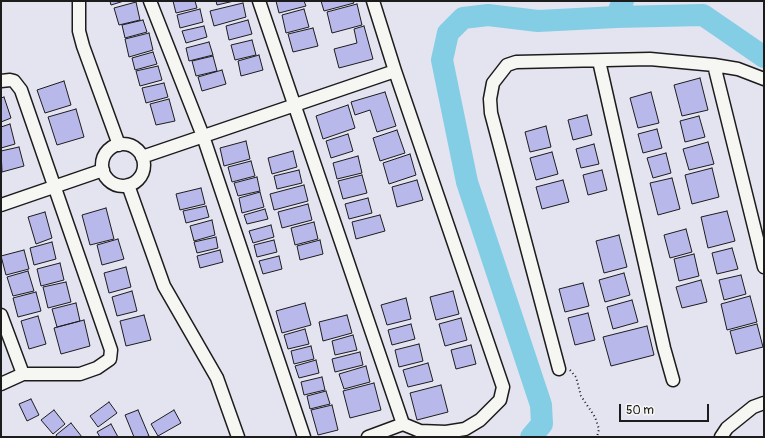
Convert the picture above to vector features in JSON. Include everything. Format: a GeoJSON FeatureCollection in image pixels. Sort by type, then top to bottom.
{"type":"FeatureCollection","features":[{"type":"Feature","properties":{"kind":"street"},"geometry":{"type":"LineString","coordinates":[[79,1],[79,31],[83,46],[119,145]]}},
{"type":"Feature","properties":{"kind":"street"},"geometry":{"type":"LineString","coordinates":[[150,1],[203,136],[304,437]]}},
{"type":"Feature","properties":{"kind":"street"},"geometry":{"type":"LineString","coordinates":[[259,1],[403,424]]}},
{"type":"Feature","properties":{"kind":"street"},"geometry":{"type":"LineString","coordinates":[[368,437],[403,424],[420,431],[446,432],[465,429],[480,420],[500,400],[503,387],[395,71],[373,1]]}},
{"type":"Feature","properties":{"kind":"street"},"geometry":{"type":"LineString","coordinates":[[563,368],[491,113],[491,90],[493,83],[507,65],[516,62],[599,62],[650,59],[714,65],[738,70],[764,79]]}},
{"type":"Feature","properties":{"kind":"street"},"geometry":{"type":"LineString","coordinates":[[599,62],[664,348],[674,380]]}},
{"type":"Feature","properties":{"kind":"street"},"geometry":{"type":"LineString","coordinates":[[714,65],[764,268]]}},
{"type":"Feature","properties":{"kind":"street"},"geometry":{"type":"LineString","coordinates":[[142,157],[395,71]]}},
{"type":"Feature","properties":{"kind":"street"},"geometry":{"type":"LineString","coordinates":[[1,81],[14,81],[21,90],[111,350],[110,359],[97,368],[80,374],[23,374],[1,384]]}},
{"type":"Feature","properties":{"kind":"street"},"geometry":{"type":"LineString","coordinates":[[119,145],[132,146],[142,157],[143,171],[135,182],[122,186],[110,181],[103,170],[102,164],[107,152],[119,145]]}},
{"type":"Feature","properties":{"kind":"street"},"geometry":{"type":"LineString","coordinates":[[1,206],[103,170]]}},
{"type":"Feature","properties":{"kind":"street"},"geometry":{"type":"LineString","coordinates":[[128,185],[164,286],[217,378],[238,437]]}},
{"type":"Feature","properties":{"kind":"street"},"geometry":{"type":"LineString","coordinates":[[1,315],[23,374]]}},
{"type":"Feature","properties":{"kind":"street"},"geometry":{"type":"LineString","coordinates":[[721,437],[728,428],[753,407],[764,403]]}},
{"type":"Feature","properties":{"kind":"path"},"geometry":{"type":"LineString","coordinates":[[563,368],[576,376],[581,396],[595,417],[599,429],[597,437]]}},
{"type":"Feature","properties":{"kind":"building"},"geometry":{"type":"Polygon","coordinates":[[[110,1],[124,1],[111,5],[110,1]]]}},
{"type":"Feature","properties":{"kind":"building"},"geometry":{"type":"Polygon","coordinates":[[[173,1],[195,1],[197,8],[176,13],[173,1]]]}},
{"type":"Feature","properties":{"kind":"building"},"geometry":{"type":"Polygon","coordinates":[[[216,1],[234,1],[217,5],[216,1]]]}},
{"type":"Feature","properties":{"kind":"building"},"geometry":{"type":"Polygon","coordinates":[[[276,1],[304,1],[306,6],[279,13],[276,1]]]}},
{"type":"Feature","properties":{"kind":"building"},"geometry":{"type":"Polygon","coordinates":[[[321,1],[353,1],[354,3],[324,11],[321,1]]]}},
{"type":"Feature","properties":{"kind":"building"},"geometry":{"type":"Polygon","coordinates":[[[136,2],[140,20],[119,25],[114,8],[136,2]]]}},
{"type":"Feature","properties":{"kind":"building"},"geometry":{"type":"Polygon","coordinates":[[[243,3],[246,17],[214,26],[210,11],[243,3]]]}},
{"type":"Feature","properties":{"kind":"building"},"geometry":{"type":"Polygon","coordinates":[[[357,4],[362,25],[332,33],[327,12],[357,4]]]}},
{"type":"Feature","properties":{"kind":"building"},"geometry":{"type":"Polygon","coordinates":[[[200,9],[203,22],[180,28],[177,15],[200,9]]]}},
{"type":"Feature","properties":{"kind":"building"},"geometry":{"type":"Polygon","coordinates":[[[304,9],[309,27],[286,33],[282,15],[304,9]]]}},
{"type":"Feature","properties":{"kind":"building"},"geometry":{"type":"Polygon","coordinates":[[[143,20],[147,32],[125,38],[122,25],[143,20]]]}},
{"type":"Feature","properties":{"kind":"building"},"geometry":{"type":"Polygon","coordinates":[[[248,20],[252,34],[229,40],[226,26],[248,20]]]}},
{"type":"Feature","properties":{"kind":"building"},"geometry":{"type":"Polygon","coordinates":[[[204,26],[207,37],[186,43],[182,31],[204,26]]]}},
{"type":"Feature","properties":{"kind":"building"},"geometry":{"type":"Polygon","coordinates":[[[364,26],[373,59],[339,68],[334,49],[357,43],[354,29],[364,26]]]}},
{"type":"Feature","properties":{"kind":"building"},"geometry":{"type":"Polygon","coordinates":[[[313,28],[318,46],[293,52],[288,34],[313,28]]]}},
{"type":"Feature","properties":{"kind":"building"},"geometry":{"type":"Polygon","coordinates":[[[149,33],[153,50],[129,57],[125,39],[149,33]]]}},
{"type":"Feature","properties":{"kind":"building"},"geometry":{"type":"Polygon","coordinates":[[[252,40],[256,55],[235,60],[231,45],[252,40]]]}},
{"type":"Feature","properties":{"kind":"building"},"geometry":{"type":"Polygon","coordinates":[[[209,42],[213,55],[189,61],[186,48],[209,42]]]}},
{"type":"Feature","properties":{"kind":"building"},"geometry":{"type":"Polygon","coordinates":[[[153,52],[157,64],[135,70],[132,58],[153,52]]]}},
{"type":"Feature","properties":{"kind":"building"},"geometry":{"type":"Polygon","coordinates":[[[259,55],[263,70],[241,76],[238,61],[259,55]]]}},
{"type":"Feature","properties":{"kind":"building"},"geometry":{"type":"Polygon","coordinates":[[[213,56],[217,71],[196,76],[192,61],[213,56]]]}},
{"type":"Feature","properties":{"kind":"building"},"geometry":{"type":"Polygon","coordinates":[[[158,66],[162,80],[140,86],[136,71],[158,66]]]}},
{"type":"Feature","properties":{"kind":"building"},"geometry":{"type":"Polygon","coordinates":[[[222,70],[226,84],[202,91],[198,77],[222,70]]]}},
{"type":"Feature","properties":{"kind":"building"},"geometry":{"type":"Polygon","coordinates":[[[700,78],[708,110],[682,116],[674,85],[700,78]]]}},
{"type":"Feature","properties":{"kind":"building"},"geometry":{"type":"Polygon","coordinates":[[[64,81],[71,105],[45,113],[37,90],[64,81]]]}},
{"type":"Feature","properties":{"kind":"building"},"geometry":{"type":"Polygon","coordinates":[[[164,83],[168,97],[146,103],[142,88],[164,83]]]}},
{"type":"Feature","properties":{"kind":"building"},"geometry":{"type":"Polygon","coordinates":[[[385,92],[396,126],[377,132],[370,110],[355,115],[351,102],[385,92]]]}},
{"type":"Feature","properties":{"kind":"building"},"geometry":{"type":"Polygon","coordinates":[[[651,92],[659,123],[638,128],[630,98],[651,92]]]}},
{"type":"Feature","properties":{"kind":"building"},"geometry":{"type":"Polygon","coordinates":[[[4,97],[11,118],[1,122],[1,98],[4,97]]]}},
{"type":"Feature","properties":{"kind":"building"},"geometry":{"type":"Polygon","coordinates":[[[169,99],[175,121],[156,125],[150,104],[169,99]]]}},
{"type":"Feature","properties":{"kind":"building"},"geometry":{"type":"Polygon","coordinates":[[[348,105],[355,128],[323,139],[316,116],[348,105]]]}},
{"type":"Feature","properties":{"kind":"building"},"geometry":{"type":"Polygon","coordinates":[[[76,109],[84,137],[57,145],[48,117],[76,109]]]}},
{"type":"Feature","properties":{"kind":"building"},"geometry":{"type":"Polygon","coordinates":[[[587,115],[592,135],[573,140],[568,120],[587,115]]]}},
{"type":"Feature","properties":{"kind":"building"},"geometry":{"type":"Polygon","coordinates":[[[699,116],[705,137],[685,142],[680,121],[699,116]]]}},
{"type":"Feature","properties":{"kind":"building"},"geometry":{"type":"Polygon","coordinates":[[[10,124],[15,144],[1,148],[1,127],[10,124]]]}},
{"type":"Feature","properties":{"kind":"building"},"geometry":{"type":"Polygon","coordinates":[[[546,126],[551,147],[530,152],[525,132],[546,126]]]}},
{"type":"Feature","properties":{"kind":"building"},"geometry":{"type":"Polygon","coordinates":[[[657,129],[662,148],[643,153],[638,134],[657,129]]]}},
{"type":"Feature","properties":{"kind":"building"},"geometry":{"type":"Polygon","coordinates":[[[397,130],[405,153],[380,161],[373,138],[397,130]]]}},
{"type":"Feature","properties":{"kind":"building"},"geometry":{"type":"Polygon","coordinates":[[[348,134],[353,151],[331,158],[326,141],[348,134]]]}},
{"type":"Feature","properties":{"kind":"building"},"geometry":{"type":"Polygon","coordinates":[[[246,141],[250,159],[224,166],[220,148],[246,141]]]}},
{"type":"Feature","properties":{"kind":"building"},"geometry":{"type":"Polygon","coordinates":[[[708,142],[714,164],[689,170],[683,149],[708,142]]]}},
{"type":"Feature","properties":{"kind":"building"},"geometry":{"type":"Polygon","coordinates":[[[594,144],[599,164],[581,168],[576,149],[594,144]]]}},
{"type":"Feature","properties":{"kind":"building"},"geometry":{"type":"Polygon","coordinates":[[[19,147],[24,166],[2,172],[1,151],[19,147]]]}},
{"type":"Feature","properties":{"kind":"building"},"geometry":{"type":"Polygon","coordinates":[[[293,151],[297,167],[272,174],[268,158],[293,151]]]}},
{"type":"Feature","properties":{"kind":"building"},"geometry":{"type":"Polygon","coordinates":[[[552,152],[558,174],[536,180],[530,158],[552,152]]]}},
{"type":"Feature","properties":{"kind":"building"},"geometry":{"type":"Polygon","coordinates":[[[666,153],[671,173],[653,178],[647,158],[666,153]]]}},
{"type":"Feature","properties":{"kind":"building"},"geometry":{"type":"Polygon","coordinates":[[[410,154],[416,175],[389,184],[383,163],[410,154]]]}},
{"type":"Feature","properties":{"kind":"building"},"geometry":{"type":"Polygon","coordinates":[[[358,156],[362,173],[337,179],[333,163],[358,156]]]}},
{"type":"Feature","properties":{"kind":"building"},"geometry":{"type":"Polygon","coordinates":[[[251,161],[255,176],[232,182],[228,167],[251,161]]]}},
{"type":"Feature","properties":{"kind":"building"},"geometry":{"type":"Polygon","coordinates":[[[712,168],[719,197],[692,204],[685,175],[712,168]]]}},
{"type":"Feature","properties":{"kind":"building"},"geometry":{"type":"Polygon","coordinates":[[[299,170],[302,183],[277,189],[274,176],[299,170]]]}},
{"type":"Feature","properties":{"kind":"building"},"geometry":{"type":"Polygon","coordinates":[[[602,170],[607,190],[588,195],[583,175],[602,170]]]}},
{"type":"Feature","properties":{"kind":"building"},"geometry":{"type":"Polygon","coordinates":[[[362,175],[367,193],[343,199],[338,181],[362,175]]]}},
{"type":"Feature","properties":{"kind":"building"},"geometry":{"type":"Polygon","coordinates":[[[257,177],[260,191],[238,196],[234,183],[257,177]]]}},
{"type":"Feature","properties":{"kind":"building"},"geometry":{"type":"Polygon","coordinates":[[[672,178],[680,209],[658,215],[650,183],[672,178]]]}},
{"type":"Feature","properties":{"kind":"building"},"geometry":{"type":"Polygon","coordinates":[[[417,180],[423,200],[397,207],[392,187],[417,180]]]}},
{"type":"Feature","properties":{"kind":"building"},"geometry":{"type":"Polygon","coordinates":[[[563,180],[569,202],[542,209],[536,187],[563,180]]]}},
{"type":"Feature","properties":{"kind":"building"},"geometry":{"type":"Polygon","coordinates":[[[304,185],[308,201],[274,210],[270,194],[304,185]]]}},
{"type":"Feature","properties":{"kind":"building"},"geometry":{"type":"Polygon","coordinates":[[[201,188],[205,204],[180,210],[176,194],[201,188]]]}},
{"type":"Feature","properties":{"kind":"building"},"geometry":{"type":"Polygon","coordinates":[[[260,192],[264,207],[242,213],[239,198],[260,192]]]}},
{"type":"Feature","properties":{"kind":"building"},"geometry":{"type":"Polygon","coordinates":[[[368,198],[372,213],[349,219],[345,204],[368,198]]]}},
{"type":"Feature","properties":{"kind":"building"},"geometry":{"type":"Polygon","coordinates":[[[308,204],[312,220],[282,228],[278,212],[308,204]]]}},
{"type":"Feature","properties":{"kind":"building"},"geometry":{"type":"Polygon","coordinates":[[[206,206],[209,217],[186,223],[183,211],[206,206]]]}},
{"type":"Feature","properties":{"kind":"building"},"geometry":{"type":"Polygon","coordinates":[[[106,208],[114,239],[90,245],[82,215],[106,208]]]}},
{"type":"Feature","properties":{"kind":"building"},"geometry":{"type":"Polygon","coordinates":[[[265,209],[268,219],[247,224],[244,215],[265,209]]]}},
{"type":"Feature","properties":{"kind":"building"},"geometry":{"type":"Polygon","coordinates":[[[727,211],[735,241],[708,248],[701,217],[727,211]]]}},
{"type":"Feature","properties":{"kind":"building"},"geometry":{"type":"Polygon","coordinates":[[[45,212],[52,238],[36,244],[28,217],[45,212]]]}},
{"type":"Feature","properties":{"kind":"building"},"geometry":{"type":"Polygon","coordinates":[[[380,215],[385,231],[356,239],[352,222],[380,215]]]}},
{"type":"Feature","properties":{"kind":"building"},"geometry":{"type":"Polygon","coordinates":[[[212,220],[215,235],[194,241],[190,226],[212,220]]]}},
{"type":"Feature","properties":{"kind":"building"},"geometry":{"type":"Polygon","coordinates":[[[314,222],[318,239],[295,245],[291,228],[314,222]]]}},
{"type":"Feature","properties":{"kind":"building"},"geometry":{"type":"Polygon","coordinates":[[[271,225],[274,237],[253,243],[249,231],[271,225]]]}},
{"type":"Feature","properties":{"kind":"building"},"geometry":{"type":"Polygon","coordinates":[[[686,229],[692,252],[670,258],[664,235],[686,229]]]}},
{"type":"Feature","properties":{"kind":"building"},"geometry":{"type":"Polygon","coordinates":[[[619,235],[627,267],[604,273],[596,241],[619,235]]]}},
{"type":"Feature","properties":{"kind":"building"},"geometry":{"type":"Polygon","coordinates":[[[216,237],[218,248],[197,253],[194,242],[216,237]]]}},
{"type":"Feature","properties":{"kind":"building"},"geometry":{"type":"Polygon","coordinates":[[[118,239],[124,259],[102,265],[97,245],[118,239]]]}},
{"type":"Feature","properties":{"kind":"building"},"geometry":{"type":"Polygon","coordinates":[[[274,240],[277,252],[257,257],[254,245],[274,240]]]}},
{"type":"Feature","properties":{"kind":"building"},"geometry":{"type":"Polygon","coordinates":[[[320,240],[323,254],[300,260],[297,246],[320,240]]]}},
{"type":"Feature","properties":{"kind":"building"},"geometry":{"type":"Polygon","coordinates":[[[52,242],[56,259],[34,265],[30,248],[52,242]]]}},
{"type":"Feature","properties":{"kind":"building"},"geometry":{"type":"Polygon","coordinates":[[[732,248],[738,269],[717,274],[712,253],[732,248]]]}},
{"type":"Feature","properties":{"kind":"building"},"geometry":{"type":"Polygon","coordinates":[[[24,250],[29,269],[6,275],[1,256],[24,250]]]}},
{"type":"Feature","properties":{"kind":"building"},"geometry":{"type":"Polygon","coordinates":[[[220,250],[223,262],[200,268],[197,256],[220,250]]]}},
{"type":"Feature","properties":{"kind":"building"},"geometry":{"type":"Polygon","coordinates":[[[694,254],[699,276],[679,281],[674,259],[694,254]]]}},
{"type":"Feature","properties":{"kind":"building"},"geometry":{"type":"Polygon","coordinates":[[[279,256],[282,269],[263,274],[259,261],[279,256]]]}},
{"type":"Feature","properties":{"kind":"building"},"geometry":{"type":"Polygon","coordinates":[[[60,263],[64,280],[41,286],[37,269],[60,263]]]}},
{"type":"Feature","properties":{"kind":"building"},"geometry":{"type":"Polygon","coordinates":[[[126,267],[131,287],[109,293],[104,273],[126,267]]]}},
{"type":"Feature","properties":{"kind":"building"},"geometry":{"type":"Polygon","coordinates":[[[28,271],[34,291],[13,296],[7,277],[28,271]]]}},
{"type":"Feature","properties":{"kind":"building"},"geometry":{"type":"Polygon","coordinates":[[[624,273],[630,295],[605,302],[599,280],[624,273]]]}},
{"type":"Feature","properties":{"kind":"building"},"geometry":{"type":"Polygon","coordinates":[[[741,275],[746,294],[724,300],[719,280],[741,275]]]}},
{"type":"Feature","properties":{"kind":"building"},"geometry":{"type":"Polygon","coordinates":[[[701,280],[707,302],[682,308],[676,287],[701,280]]]}},
{"type":"Feature","properties":{"kind":"building"},"geometry":{"type":"Polygon","coordinates":[[[66,282],[71,302],[48,308],[43,287],[66,282]]]}},
{"type":"Feature","properties":{"kind":"building"},"geometry":{"type":"Polygon","coordinates":[[[583,283],[589,306],[565,312],[559,289],[583,283]]]}},
{"type":"Feature","properties":{"kind":"building"},"geometry":{"type":"Polygon","coordinates":[[[132,291],[137,311],[117,316],[112,297],[132,291]]]}},
{"type":"Feature","properties":{"kind":"building"},"geometry":{"type":"Polygon","coordinates":[[[453,291],[459,314],[436,320],[430,297],[453,291]]]}},
{"type":"Feature","properties":{"kind":"building"},"geometry":{"type":"Polygon","coordinates":[[[36,292],[41,311],[18,317],[13,298],[36,292]]]}},
{"type":"Feature","properties":{"kind":"building"},"geometry":{"type":"Polygon","coordinates":[[[750,296],[757,322],[727,330],[721,304],[750,296]]]}},
{"type":"Feature","properties":{"kind":"building"},"geometry":{"type":"Polygon","coordinates":[[[406,298],[411,319],[387,325],[381,305],[406,298]]]}},
{"type":"Feature","properties":{"kind":"building"},"geometry":{"type":"Polygon","coordinates":[[[632,300],[638,322],[613,329],[607,307],[632,300]]]}},
{"type":"Feature","properties":{"kind":"building"},"geometry":{"type":"Polygon","coordinates":[[[76,303],[80,321],[57,327],[52,309],[76,303]]]}},
{"type":"Feature","properties":{"kind":"building"},"geometry":{"type":"Polygon","coordinates":[[[305,303],[311,325],[282,333],[276,311],[305,303]]]}},
{"type":"Feature","properties":{"kind":"building"},"geometry":{"type":"Polygon","coordinates":[[[588,313],[595,340],[575,345],[568,318],[588,313]]]}},
{"type":"Feature","properties":{"kind":"building"},"geometry":{"type":"Polygon","coordinates":[[[144,315],[151,340],[126,346],[120,321],[144,315]]]}},
{"type":"Feature","properties":{"kind":"building"},"geometry":{"type":"Polygon","coordinates":[[[347,315],[352,333],[323,341],[319,322],[347,315]]]}},
{"type":"Feature","properties":{"kind":"building"},"geometry":{"type":"Polygon","coordinates":[[[38,316],[46,344],[29,349],[21,321],[38,316]]]}},
{"type":"Feature","properties":{"kind":"building"},"geometry":{"type":"Polygon","coordinates":[[[461,318],[467,340],[445,346],[439,324],[461,318]]]}},
{"type":"Feature","properties":{"kind":"building"},"geometry":{"type":"Polygon","coordinates":[[[84,320],[90,346],[61,354],[54,328],[84,320]]]}},
{"type":"Feature","properties":{"kind":"building"},"geometry":{"type":"Polygon","coordinates":[[[411,324],[415,339],[392,345],[388,330],[411,324]]]}},
{"type":"Feature","properties":{"kind":"building"},"geometry":{"type":"Polygon","coordinates":[[[757,324],[763,347],[736,354],[730,331],[757,324]]]}},
{"type":"Feature","properties":{"kind":"building"},"geometry":{"type":"Polygon","coordinates":[[[647,326],[654,355],[611,366],[603,337],[647,326]]]}},
{"type":"Feature","properties":{"kind":"building"},"geometry":{"type":"Polygon","coordinates":[[[305,329],[309,344],[288,349],[284,335],[305,329]]]}},
{"type":"Feature","properties":{"kind":"building"},"geometry":{"type":"Polygon","coordinates":[[[353,335],[357,350],[335,355],[332,341],[353,335]]]}},
{"type":"Feature","properties":{"kind":"building"},"geometry":{"type":"Polygon","coordinates":[[[419,344],[423,361],[399,367],[395,350],[419,344]]]}},
{"type":"Feature","properties":{"kind":"building"},"geometry":{"type":"Polygon","coordinates":[[[471,345],[476,364],[456,369],[451,350],[471,345]]]}},
{"type":"Feature","properties":{"kind":"building"},"geometry":{"type":"Polygon","coordinates":[[[311,346],[314,359],[294,364],[291,351],[311,346]]]}},
{"type":"Feature","properties":{"kind":"building"},"geometry":{"type":"Polygon","coordinates":[[[360,352],[363,365],[335,372],[332,359],[360,352]]]}},
{"type":"Feature","properties":{"kind":"building"},"geometry":{"type":"Polygon","coordinates":[[[316,360],[319,373],[299,378],[295,366],[316,360]]]}},
{"type":"Feature","properties":{"kind":"building"},"geometry":{"type":"Polygon","coordinates":[[[428,363],[433,381],[408,387],[403,370],[428,363]]]}},
{"type":"Feature","properties":{"kind":"building"},"geometry":{"type":"Polygon","coordinates":[[[366,366],[370,382],[344,389],[339,374],[366,366]]]}},
{"type":"Feature","properties":{"kind":"building"},"geometry":{"type":"Polygon","coordinates":[[[322,377],[325,390],[304,395],[301,382],[322,377]]]}},
{"type":"Feature","properties":{"kind":"building"},"geometry":{"type":"Polygon","coordinates":[[[374,383],[381,410],[350,418],[343,391],[374,383]]]}},
{"type":"Feature","properties":{"kind":"building"},"geometry":{"type":"Polygon","coordinates":[[[441,385],[448,412],[417,420],[410,393],[441,385]]]}},
{"type":"Feature","properties":{"kind":"building"},"geometry":{"type":"Polygon","coordinates":[[[326,391],[330,404],[310,409],[307,396],[326,391]]]}},
{"type":"Feature","properties":{"kind":"building"},"geometry":{"type":"Polygon","coordinates":[[[31,399],[39,415],[27,421],[19,404],[31,399]]]}},
{"type":"Feature","properties":{"kind":"building"},"geometry":{"type":"Polygon","coordinates":[[[109,402],[117,413],[98,427],[90,416],[109,402]]]}},
{"type":"Feature","properties":{"kind":"building"},"geometry":{"type":"Polygon","coordinates":[[[332,405],[338,430],[318,435],[311,410],[332,405]]]}},
{"type":"Feature","properties":{"kind":"building"},"geometry":{"type":"Polygon","coordinates":[[[54,410],[65,424],[53,434],[41,420],[54,410]]]}},
{"type":"Feature","properties":{"kind":"building"},"geometry":{"type":"Polygon","coordinates":[[[138,410],[149,436],[134,437],[125,415],[138,410]]]}},
{"type":"Feature","properties":{"kind":"building"},"geometry":{"type":"Polygon","coordinates":[[[174,410],[181,423],[158,436],[151,424],[174,410]]]}},
{"type":"Feature","properties":{"kind":"building"},"geometry":{"type":"Polygon","coordinates":[[[71,423],[82,437],[57,437],[56,435],[71,423]]]}},
{"type":"Feature","properties":{"kind":"building"},"geometry":{"type":"Polygon","coordinates":[[[111,424],[118,437],[100,437],[97,432],[111,424]]]}},
{"type":"Feature","properties":{"kind":"waterway"},"geometry":{"type":"LineString","coordinates":[[623,1],[616,17],[703,15],[764,57]]}},
{"type":"Feature","properties":{"kind":"waterway"},"geometry":{"type":"LineString","coordinates":[[531,437],[542,424],[541,405],[467,182],[442,60],[448,33],[463,18],[488,15],[538,21],[616,17]]}}]}
